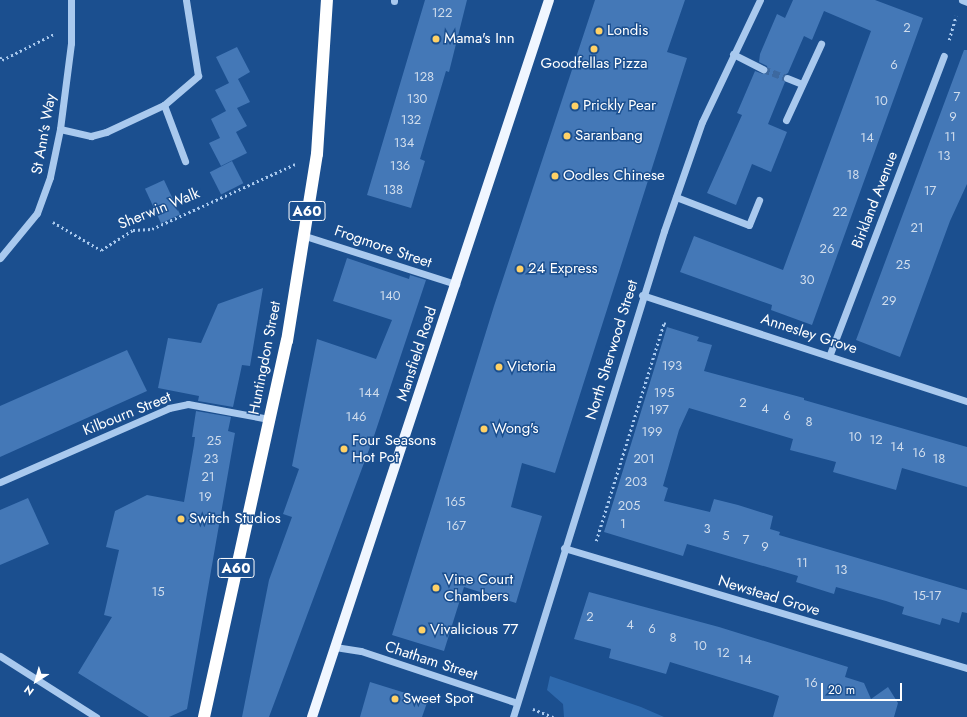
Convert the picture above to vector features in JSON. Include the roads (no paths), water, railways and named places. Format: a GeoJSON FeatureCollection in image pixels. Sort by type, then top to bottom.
{"type":"FeatureCollection","features":[{"type":"Feature","properties":{"kind":"highway","name":"Huntingdon Street"},"geometry":{"type":"LineString","coordinates":[[204,717],[287,341],[302,235],[317,154],[327,0]]}},
{"type":"Feature","properties":{"kind":"main road","name":"Mansfield Road"},"geometry":{"type":"LineString","coordinates":[[312,717],[549,0]]}},
{"type":"Feature","properties":{"kind":"street","name":"St Ann's Way"},"geometry":{"type":"LineString","coordinates":[[0,258],[38,213],[50,177],[60,129],[71,26],[71,0]]}},
{"type":"Feature","properties":{"kind":"street"},"geometry":{"type":"LineString","coordinates":[[60,129],[91,136],[106,132],[164,105],[198,76],[186,0]]}},
{"type":"Feature","properties":{"kind":"street","name":"North Sherwood Street"},"geometry":{"type":"LineString","coordinates":[[513,717],[642,295],[702,122],[760,0]]}},
{"type":"Feature","properties":{"kind":"street"},"geometry":{"type":"LineString","coordinates":[[962,0],[967,2]]}},
{"type":"Feature","properties":{"kind":"street"},"geometry":{"type":"LineString","coordinates":[[786,120],[821,44]]}},
{"type":"Feature","properties":{"kind":"street"},"geometry":{"type":"LineString","coordinates":[[733,54],[763,68]]}},
{"type":"Feature","properties":{"kind":"street","name":"Birkland Avenue"},"geometry":{"type":"LineString","coordinates":[[830,354],[944,56]]}},
{"type":"Feature","properties":{"kind":"street"},"geometry":{"type":"LineString","coordinates":[[787,78],[802,84]]}},
{"type":"Feature","properties":{"kind":"street"},"geometry":{"type":"LineString","coordinates":[[164,105],[186,161]]}},
{"type":"Feature","properties":{"kind":"street"},"geometry":{"type":"LineString","coordinates":[[676,197],[749,225],[759,200]]}},
{"type":"Feature","properties":{"kind":"street","name":"Frogmore Street"},"geometry":{"type":"LineString","coordinates":[[302,235],[456,284]]}},
{"type":"Feature","properties":{"kind":"street","name":"Annesley Grove"},"geometry":{"type":"LineString","coordinates":[[642,295],[830,354],[967,401]]}},
{"type":"Feature","properties":{"kind":"street","name":"Kilbourn Street"},"geometry":{"type":"LineString","coordinates":[[0,482],[169,408],[188,404],[269,419]]}},
{"type":"Feature","properties":{"kind":"street","name":"Newstead Grove"},"geometry":{"type":"LineString","coordinates":[[564,548],[967,668]]}},
{"type":"Feature","properties":{"kind":"street","name":"Chatham Street"},"geometry":{"type":"LineString","coordinates":[[335,647],[361,651],[517,703]]}},
{"type":"Feature","properties":{"kind":"street"},"geometry":{"type":"LineString","coordinates":[[1,658],[96,717]]}},
{"type":"Feature","properties":{"kind":"tunnel"},"geometry":{"type":"LineString","coordinates":[[763,69],[787,78]]}},
{"type":"Feature","properties":{"kind":"place","name":"Londis"},"geometry":{"type":"Point","coordinates":[599,31]}},
{"type":"Feature","properties":{"kind":"place","name":"Mama's Inn"},"geometry":{"type":"Point","coordinates":[436,39]}},
{"type":"Feature","properties":{"kind":"place","name":"Goodfellas Pizza"},"geometry":{"type":"Point","coordinates":[594,49]}},
{"type":"Feature","properties":{"kind":"place","name":"Prickly Pear"},"geometry":{"type":"Point","coordinates":[575,106]}},
{"type":"Feature","properties":{"kind":"place","name":"Saranbang"},"geometry":{"type":"Point","coordinates":[567,136]}},
{"type":"Feature","properties":{"kind":"place","name":"Oodles Chinese"},"geometry":{"type":"Point","coordinates":[555,176]}},
{"type":"Feature","properties":{"kind":"place","name":"24 Express"},"geometry":{"type":"Point","coordinates":[520,269]}},
{"type":"Feature","properties":{"kind":"place","name":"Victoria"},"geometry":{"type":"Point","coordinates":[499,367]}},
{"type":"Feature","properties":{"kind":"place","name":"Wong's"},"geometry":{"type":"Point","coordinates":[484,429]}},
{"type":"Feature","properties":{"kind":"place","name":"Four Seasons Hot Pot"},"geometry":{"type":"Point","coordinates":[344,449]}},
{"type":"Feature","properties":{"kind":"place","name":"Switch Studios"},"geometry":{"type":"Point","coordinates":[181,519]}},
{"type":"Feature","properties":{"kind":"place","name":"Vine Court Chambers"},"geometry":{"type":"Point","coordinates":[436,588]}},
{"type":"Feature","properties":{"kind":"place","name":"Vivalicious 77"},"geometry":{"type":"Point","coordinates":[422,630]}},
{"type":"Feature","properties":{"kind":"place","name":"Sweet Spot"},"geometry":{"type":"Point","coordinates":[395,699]}}]}
